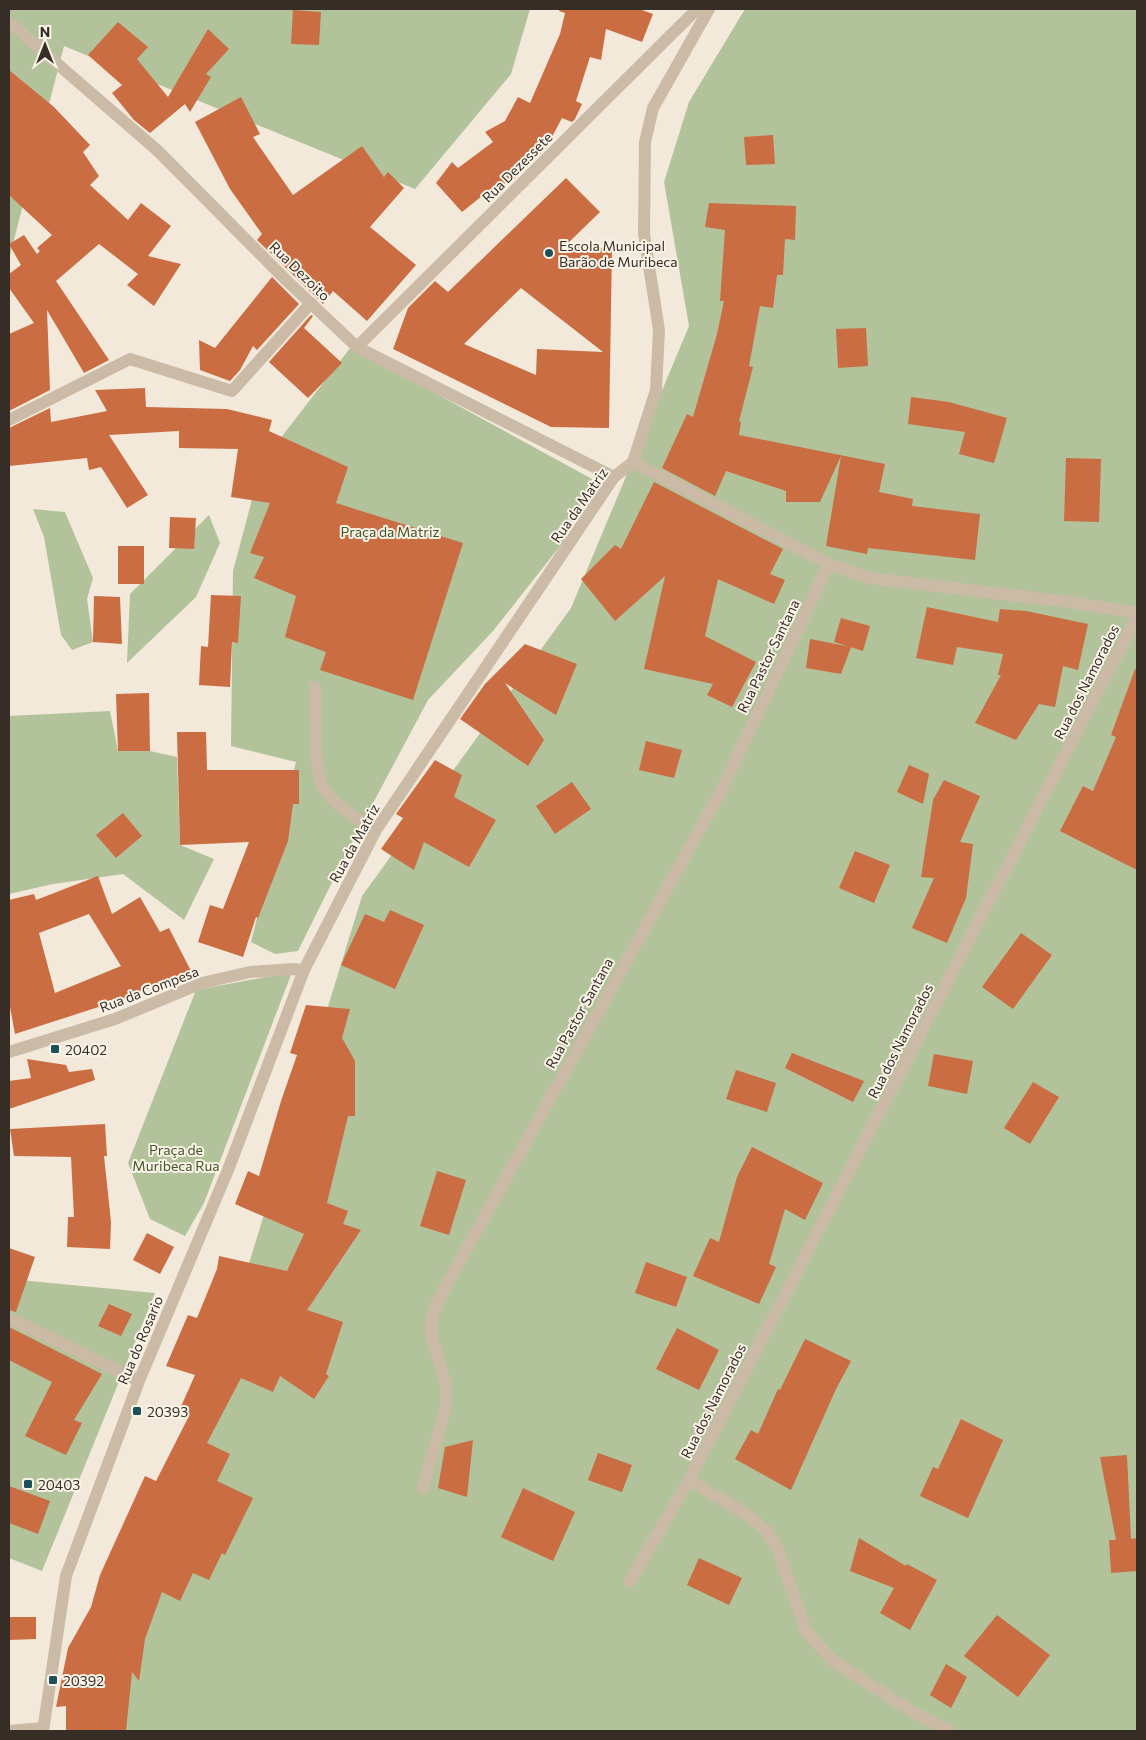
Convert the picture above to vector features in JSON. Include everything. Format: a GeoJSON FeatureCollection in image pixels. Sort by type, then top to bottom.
{"type":"FeatureCollection","features":[{"type":"Feature","properties":{"kind":"street","name":"Rua Dezessete"},"geometry":{"type":"LineString","coordinates":[[357,347],[697,9]]}},
{"type":"Feature","properties":{"kind":"street"},"geometry":{"type":"LineString","coordinates":[[709,9],[653,108],[645,142],[644,234],[659,330],[656,390],[633,462],[829,564],[870,578],[1069,602],[1137,615]]}},
{"type":"Feature","properties":{"kind":"street","name":"Rua Dezoito"},"geometry":{"type":"LineString","coordinates":[[9,22],[158,151],[357,347],[614,477]]}},
{"type":"Feature","properties":{"kind":"street"},"geometry":{"type":"LineString","coordinates":[[9,420],[130,359],[232,391],[311,303]]}},
{"type":"Feature","properties":{"kind":"street","name":"Rua da Matriz"},"geometry":{"type":"LineString","coordinates":[[304,970],[376,830],[614,477],[633,462]]}},
{"type":"Feature","properties":{"kind":"street","name":"Rua Pastor Santana"},"geometry":{"type":"LineString","coordinates":[[422,1488],[446,1407],[446,1384],[431,1335],[431,1322],[436,1304],[720,793],[829,564]]}},
{"type":"Feature","properties":{"kind":"street","name":"Rua dos Namorados"},"geometry":{"type":"LineString","coordinates":[[630,1581],[689,1480],[1137,615]]}},
{"type":"Feature","properties":{"kind":"street"},"geometry":{"type":"LineString","coordinates":[[315,688],[316,748],[322,786],[340,807],[376,830]]}},
{"type":"Feature","properties":{"kind":"street","name":"Rua da Compesa"},"geometry":{"type":"LineString","coordinates":[[9,1052],[115,1019],[202,983],[250,972],[304,970]]}},
{"type":"Feature","properties":{"kind":"street","name":"Rua do Rosario"},"geometry":{"type":"LineString","coordinates":[[43,1730],[66,1576],[139,1381],[228,1170],[304,970]]}},
{"type":"Feature","properties":{"kind":"street"},"geometry":{"type":"LineString","coordinates":[[9,1318],[139,1381]]}},
{"type":"Feature","properties":{"kind":"street","name":"Rua dos Namorados"},"geometry":{"type":"LineString","coordinates":[[689,1480],[746,1514],[767,1531],[778,1550],[806,1631],[832,1660],[911,1711],[950,1731]]}},
{"type":"Feature","properties":{"kind":"street"},"geometry":{"type":"LineString","coordinates":[[9,1731],[43,1730]]}},
{"type":"Feature","properties":{"kind":"green space"},"geometry":{"type":"Polygon","coordinates":[[[9,9],[530,9],[511,74],[415,189],[64,46],[9,259],[9,9]]]}},
{"type":"Feature","properties":{"kind":"green space"},"geometry":{"type":"Polygon","coordinates":[[[745,9],[1137,9],[1137,1731],[105,1731],[362,896],[571,608],[689,326],[664,182],[689,102],[745,9]]]}},
{"type":"Feature","properties":{"kind":"green space","name":"Praça da Matriz"},"geometry":{"type":"Polygon","coordinates":[[[351,347],[592,479],[564,541],[493,631],[428,700],[348,850],[298,951],[275,954],[251,942],[296,762],[231,746],[233,571],[262,462],[351,347]]]}},
{"type":"Feature","properties":{"kind":"green space"},"geometry":{"type":"Polygon","coordinates":[[[33,509],[65,512],[93,578],[87,599],[93,642],[72,650],[61,635],[44,537],[33,509]]]}},
{"type":"Feature","properties":{"kind":"green space"},"geometry":{"type":"Polygon","coordinates":[[[209,515],[220,543],[196,597],[127,663],[130,594],[209,515]]]}},
{"type":"Feature","properties":{"kind":"green space"},"geometry":{"type":"Polygon","coordinates":[[[110,711],[118,751],[150,751],[177,757],[180,845],[214,859],[184,920],[123,874],[53,884],[9,894],[9,716],[110,711]]]}},
{"type":"Feature","properties":{"kind":"green space","name":"Praça de Muribeca Rua"},"geometry":{"type":"Polygon","coordinates":[[[292,972],[204,1203],[185,1236],[150,1219],[128,1163],[196,990],[292,972]]]}},
{"type":"Feature","properties":{"kind":"green space"},"geometry":{"type":"Polygon","coordinates":[[[9,1279],[155,1293],[42,1571],[9,1558],[9,1279]]]}},
{"type":"Feature","properties":{"kind":"building"},"geometry":{"type":"Polygon","coordinates":[[[560,9],[639,9],[653,14],[642,42],[606,29],[601,60],[590,57],[576,101],[582,104],[575,119],[572,122],[562,118],[546,148],[514,179],[487,192],[462,212],[436,183],[452,162],[458,168],[493,142],[485,132],[505,121],[518,97],[530,103],[560,34],[565,13],[559,11],[560,9]]]}},
{"type":"Feature","properties":{"kind":"building"},"geometry":{"type":"Polygon","coordinates":[[[293,10],[321,12],[319,45],[291,44],[293,10]]]}},
{"type":"Feature","properties":{"kind":"building"},"geometry":{"type":"Polygon","coordinates":[[[118,22],[148,47],[137,59],[168,97],[208,29],[229,49],[206,74],[211,77],[190,112],[185,104],[150,133],[134,120],[112,93],[122,85],[88,55],[118,22]]]}},
{"type":"Feature","properties":{"kind":"building"},"geometry":{"type":"Polygon","coordinates":[[[9,70],[54,107],[90,145],[83,152],[99,176],[90,185],[128,220],[141,203],[171,226],[148,256],[181,264],[154,306],[127,285],[138,274],[99,244],[56,281],[109,360],[84,373],[47,310],[50,390],[9,411],[9,334],[34,323],[9,288],[9,274],[21,265],[9,244],[24,235],[37,254],[40,251],[37,248],[52,235],[9,195],[9,70]]]}},
{"type":"Feature","properties":{"kind":"building"},"geometry":{"type":"Polygon","coordinates":[[[241,97],[260,134],[253,137],[293,195],[362,146],[384,177],[388,172],[404,188],[370,227],[416,265],[367,321],[333,291],[323,304],[257,240],[262,234],[230,189],[195,122],[241,97]]]}},
{"type":"Feature","properties":{"kind":"building"},"geometry":{"type":"Polygon","coordinates":[[[773,135],[775,164],[746,165],[744,137],[773,135]]]}},
{"type":"Feature","properties":{"kind":"building"},"geometry":{"type":"Polygon","coordinates":[[[566,178],[600,212],[564,247],[612,248],[609,428],[551,427],[393,349],[408,308],[435,281],[448,292],[566,178]],[[521,288],[464,344],[536,375],[537,349],[603,352],[521,288]]]}},
{"type":"Feature","properties":{"kind":"building"},"geometry":{"type":"Polygon","coordinates":[[[709,203],[796,206],[795,240],[785,239],[783,275],[777,275],[773,308],[760,306],[749,366],[753,367],[739,421],[741,422],[739,435],[885,464],[879,492],[913,499],[912,506],[980,514],[975,560],[868,548],[867,554],[826,546],[841,456],[820,502],[786,502],[786,491],[726,471],[715,496],[662,468],[687,414],[693,417],[717,334],[724,301],[720,301],[725,230],[705,227],[709,203]]]}},
{"type":"Feature","properties":{"kind":"building"},"geometry":{"type":"Polygon","coordinates":[[[272,277],[299,304],[257,350],[253,346],[240,370],[230,381],[200,370],[199,340],[215,348],[272,277]]]}},
{"type":"Feature","properties":{"kind":"building"},"geometry":{"type":"Polygon","coordinates":[[[311,315],[313,316],[304,328],[342,363],[308,398],[269,362],[311,315]]]}},
{"type":"Feature","properties":{"kind":"building"},"geometry":{"type":"Polygon","coordinates":[[[866,328],[868,366],[838,368],[836,329],[866,328]]]}},
{"type":"Feature","properties":{"kind":"building"},"geometry":{"type":"Polygon","coordinates":[[[145,388],[146,407],[227,409],[272,420],[269,431],[348,467],[336,503],[463,543],[413,700],[320,670],[326,652],[285,637],[296,596],[254,578],[264,557],[250,553],[270,503],[231,497],[238,449],[179,448],[179,431],[109,435],[148,495],[127,508],[101,467],[89,470],[87,458],[9,466],[9,428],[50,408],[51,422],[107,411],[95,390],[145,388]]]}},
{"type":"Feature","properties":{"kind":"building"},"geometry":{"type":"Polygon","coordinates":[[[911,397],[949,402],[1007,418],[994,463],[959,454],[965,432],[908,424],[911,397]]]}},
{"type":"Feature","properties":{"kind":"building"},"geometry":{"type":"Polygon","coordinates":[[[1066,458],[1101,459],[1099,522],[1064,521],[1066,458]]]}},
{"type":"Feature","properties":{"kind":"building"},"geometry":{"type":"Polygon","coordinates":[[[654,482],[783,549],[770,574],[785,580],[774,604],[718,579],[705,636],[756,662],[732,707],[707,695],[713,684],[644,669],[665,576],[615,621],[581,579],[615,545],[621,549],[654,482]]]}},
{"type":"Feature","properties":{"kind":"building"},"geometry":{"type":"Polygon","coordinates":[[[170,517],[196,518],[194,549],[169,548],[170,517]]]}},
{"type":"Feature","properties":{"kind":"building"},"geometry":{"type":"Polygon","coordinates":[[[118,546],[144,546],[144,584],[118,584],[118,546]]]}},
{"type":"Feature","properties":{"kind":"building"},"geometry":{"type":"Polygon","coordinates":[[[211,595],[241,596],[238,643],[232,642],[230,687],[199,685],[201,646],[208,647],[211,595]]]}},
{"type":"Feature","properties":{"kind":"building"},"geometry":{"type":"Polygon","coordinates":[[[94,596],[120,597],[122,644],[93,642],[94,596]]]}},
{"type":"Feature","properties":{"kind":"building"},"geometry":{"type":"Polygon","coordinates":[[[927,607],[998,622],[1000,609],[1026,611],[1088,624],[1078,670],[1063,666],[1055,707],[1039,704],[1016,740],[975,723],[1001,675],[998,675],[1003,654],[957,647],[953,665],[916,658],[927,607]]]}},
{"type":"Feature","properties":{"kind":"building"},"geometry":{"type":"Polygon","coordinates":[[[841,618],[870,626],[863,651],[834,642],[841,618]]]}},
{"type":"Feature","properties":{"kind":"building"},"geometry":{"type":"Polygon","coordinates":[[[810,639],[851,647],[841,674],[806,668],[810,639]]]}},
{"type":"Feature","properties":{"kind":"building"},"geometry":{"type":"Polygon","coordinates":[[[525,644],[577,664],[556,715],[505,683],[544,740],[528,766],[460,719],[485,684],[525,644]]]}},
{"type":"Feature","properties":{"kind":"building"},"geometry":{"type":"Polygon","coordinates":[[[1135,669],[1137,670],[1137,870],[1060,831],[1083,786],[1093,791],[1116,737],[1111,735],[1135,669]]]}},
{"type":"Feature","properties":{"kind":"building"},"geometry":{"type":"Polygon","coordinates":[[[149,693],[150,751],[118,751],[116,694],[149,693]]]}},
{"type":"Feature","properties":{"kind":"building"},"geometry":{"type":"Polygon","coordinates":[[[177,732],[206,732],[207,770],[299,770],[299,804],[293,804],[288,841],[258,918],[256,917],[243,957],[198,942],[210,905],[223,909],[249,842],[180,845],[177,732]]]}},
{"type":"Feature","properties":{"kind":"building"},"geometry":{"type":"Polygon","coordinates":[[[646,741],[682,750],[674,778],[639,770],[646,741]]]}},
{"type":"Feature","properties":{"kind":"building"},"geometry":{"type":"Polygon","coordinates":[[[435,760],[462,775],[454,797],[496,820],[469,867],[424,842],[414,870],[381,849],[403,818],[396,814],[435,760]]]}},
{"type":"Feature","properties":{"kind":"building"},"geometry":{"type":"Polygon","coordinates":[[[909,765],[929,774],[923,804],[897,792],[909,765]]]}},
{"type":"Feature","properties":{"kind":"building"},"geometry":{"type":"Polygon","coordinates":[[[944,780],[980,796],[960,842],[973,844],[966,898],[947,943],[912,928],[934,878],[921,877],[933,800],[944,780]]]}},
{"type":"Feature","properties":{"kind":"building"},"geometry":{"type":"Polygon","coordinates":[[[572,782],[591,809],[555,834],[536,806],[572,782]]]}},
{"type":"Feature","properties":{"kind":"building"},"geometry":{"type":"Polygon","coordinates":[[[123,813],[142,836],[116,858],[96,835],[123,813]]]}},
{"type":"Feature","properties":{"kind":"building"},"geometry":{"type":"Polygon","coordinates":[[[855,851],[890,865],[874,903],[839,888],[855,851]]]}},
{"type":"Feature","properties":{"kind":"building"},"geometry":{"type":"Polygon","coordinates":[[[98,876],[112,914],[140,897],[160,932],[169,928],[191,971],[117,1001],[15,1034],[9,1002],[9,900],[34,894],[36,900],[98,876]],[[89,914],[39,933],[55,993],[121,966],[89,914]]]}},
{"type":"Feature","properties":{"kind":"building"},"geometry":{"type":"Polygon","coordinates":[[[390,910],[424,925],[395,989],[341,965],[365,914],[384,922],[390,910]]]}},
{"type":"Feature","properties":{"kind":"building"},"geometry":{"type":"Polygon","coordinates":[[[1021,933],[1052,955],[1013,1009],[982,987],[1021,933]]]}},
{"type":"Feature","properties":{"kind":"building"},"geometry":{"type":"Polygon","coordinates":[[[306,1005],[350,1009],[342,1038],[355,1061],[355,1116],[348,1116],[327,1203],[348,1211],[343,1224],[361,1230],[307,1310],[343,1322],[326,1374],[329,1376],[314,1399],[280,1376],[273,1392],[241,1378],[207,1443],[230,1454],[217,1481],[253,1498],[225,1555],[222,1553],[209,1580],[193,1573],[180,1601],[162,1592],[145,1639],[139,1681],[132,1672],[126,1731],[66,1731],[66,1706],[56,1707],[68,1648],[91,1607],[100,1575],[145,1476],[156,1481],[189,1416],[179,1411],[195,1375],[166,1366],[188,1315],[197,1318],[217,1269],[219,1256],[287,1271],[304,1234],[235,1204],[248,1171],[259,1176],[297,1055],[290,1053],[306,1005]]]}},
{"type":"Feature","properties":{"kind":"building"},"geometry":{"type":"Polygon","coordinates":[[[792,1053],[864,1081],[853,1102],[785,1068],[792,1053]]]}},
{"type":"Feature","properties":{"kind":"building"},"geometry":{"type":"Polygon","coordinates":[[[934,1054],[973,1061],[967,1094],[928,1086],[934,1054]]]}},
{"type":"Feature","properties":{"kind":"building"},"geometry":{"type":"Polygon","coordinates":[[[27,1059],[66,1065],[69,1072],[92,1069],[95,1080],[9,1109],[9,1081],[31,1078],[27,1059]]]}},
{"type":"Feature","properties":{"kind":"building"},"geometry":{"type":"Polygon","coordinates":[[[736,1070],[776,1083],[767,1112],[726,1099],[736,1070]]]}},
{"type":"Feature","properties":{"kind":"building"},"geometry":{"type":"Polygon","coordinates":[[[1033,1082],[1059,1097],[1030,1144],[1004,1128],[1033,1082]]]}},
{"type":"Feature","properties":{"kind":"building"},"geometry":{"type":"Polygon","coordinates":[[[105,1124],[107,1156],[104,1156],[111,1222],[110,1249],[67,1247],[68,1217],[74,1217],[71,1157],[14,1156],[10,1129],[105,1124]]]}},
{"type":"Feature","properties":{"kind":"building"},"geometry":{"type":"Polygon","coordinates":[[[752,1147],[823,1183],[805,1220],[785,1209],[769,1264],[776,1267],[759,1304],[693,1276],[710,1238],[719,1242],[737,1177],[752,1147]]]}},
{"type":"Feature","properties":{"kind":"building"},"geometry":{"type":"Polygon","coordinates":[[[437,1171],[466,1180],[449,1235],[420,1226],[437,1171]]]}},
{"type":"Feature","properties":{"kind":"building"},"geometry":{"type":"Polygon","coordinates":[[[147,1233],[174,1247],[160,1274],[133,1260],[147,1233]]]}},
{"type":"Feature","properties":{"kind":"building"},"geometry":{"type":"Polygon","coordinates":[[[9,1248],[35,1257],[16,1312],[9,1310],[9,1248]]]}},
{"type":"Feature","properties":{"kind":"building"},"geometry":{"type":"Polygon","coordinates":[[[646,1262],[687,1277],[676,1307],[635,1293],[646,1262]]]}},
{"type":"Feature","properties":{"kind":"building"},"geometry":{"type":"Polygon","coordinates":[[[109,1304],[132,1314],[121,1336],[98,1326],[109,1304]]]}},
{"type":"Feature","properties":{"kind":"building"},"geometry":{"type":"Polygon","coordinates":[[[9,1327],[102,1374],[74,1420],[82,1423],[66,1455],[25,1436],[52,1382],[9,1360],[9,1327]]]}},
{"type":"Feature","properties":{"kind":"building"},"geometry":{"type":"Polygon","coordinates":[[[677,1328],[719,1350],[699,1390],[656,1369],[677,1328]]]}},
{"type":"Feature","properties":{"kind":"building"},"geometry":{"type":"Polygon","coordinates":[[[805,1339],[851,1361],[836,1389],[791,1490],[735,1459],[751,1430],[758,1434],[778,1389],[780,1390],[805,1339]]]}},
{"type":"Feature","properties":{"kind":"building"},"geometry":{"type":"Polygon","coordinates":[[[961,1419],[1003,1440],[968,1518],[920,1496],[933,1467],[938,1469],[961,1419]]]}},
{"type":"Feature","properties":{"kind":"building"},"geometry":{"type":"Polygon","coordinates":[[[473,1440],[467,1497],[438,1488],[445,1447],[473,1440]]]}},
{"type":"Feature","properties":{"kind":"building"},"geometry":{"type":"Polygon","coordinates":[[[598,1453],[632,1465],[622,1492],[588,1480],[598,1453]]]}},
{"type":"Feature","properties":{"kind":"building"},"geometry":{"type":"Polygon","coordinates":[[[1127,1455],[1131,1539],[1137,1538],[1137,1571],[1111,1573],[1109,1540],[1116,1540],[1100,1457],[1127,1455]]]}},
{"type":"Feature","properties":{"kind":"building"},"geometry":{"type":"Polygon","coordinates":[[[9,1486],[50,1501],[38,1534],[9,1523],[9,1486]]]}},
{"type":"Feature","properties":{"kind":"building"},"geometry":{"type":"Polygon","coordinates":[[[523,1488],[575,1512],[553,1561],[501,1537],[523,1488]]]}},
{"type":"Feature","properties":{"kind":"building"},"geometry":{"type":"Polygon","coordinates":[[[859,1538],[906,1566],[907,1564],[937,1580],[910,1630],[880,1613],[894,1588],[850,1571],[859,1538]]]}},
{"type":"Feature","properties":{"kind":"building"},"geometry":{"type":"Polygon","coordinates":[[[699,1558],[742,1578],[729,1605],[687,1585],[699,1558]]]}},
{"type":"Feature","properties":{"kind":"building"},"geometry":{"type":"Polygon","coordinates":[[[997,1615],[1050,1655],[1018,1697],[964,1656],[997,1615]]]}},
{"type":"Feature","properties":{"kind":"building"},"geometry":{"type":"Polygon","coordinates":[[[9,1617],[36,1617],[36,1639],[9,1640],[9,1617]]]}},
{"type":"Feature","properties":{"kind":"building"},"geometry":{"type":"Polygon","coordinates":[[[946,1664],[967,1677],[951,1708],[930,1695],[946,1664]]]}},
{"type":"Feature","properties":{"kind":"place","name":"Escola Municipal Barão de Muribeca"},"geometry":{"type":"Point","coordinates":[549,253]}},
{"type":"Feature","properties":{"kind":"place","name":"20402"},"geometry":{"type":"Point","coordinates":[55,1049]}},
{"type":"Feature","properties":{"kind":"place","name":"20393"},"geometry":{"type":"Point","coordinates":[137,1411]}},
{"type":"Feature","properties":{"kind":"place","name":"20403"},"geometry":{"type":"Point","coordinates":[28,1484]}},
{"type":"Feature","properties":{"kind":"place","name":"20392"},"geometry":{"type":"Point","coordinates":[53,1680]}}]}
